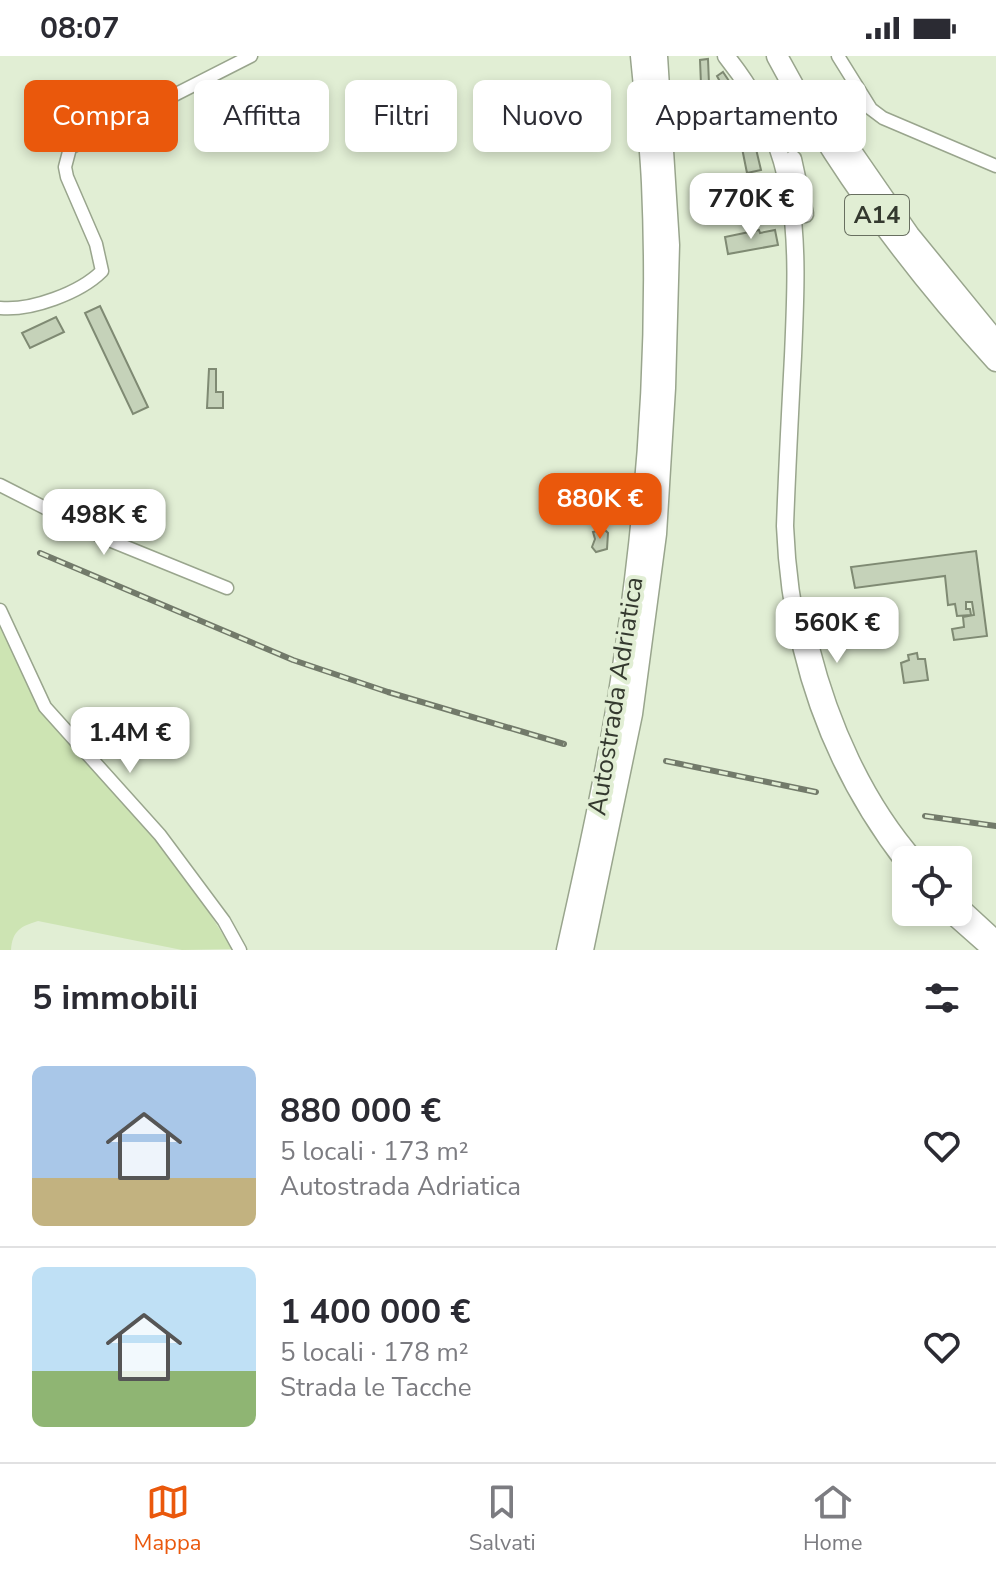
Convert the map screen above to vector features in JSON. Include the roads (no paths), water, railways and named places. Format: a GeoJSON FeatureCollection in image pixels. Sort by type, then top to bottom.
{"type":"FeatureCollection","features":[{"type":"Feature","properties":{"kind":"highway","name":"Autostrada Adriatica"},"geometry":{"type":"LineString","coordinates":[[567,950],[595,827],[625,655],[645,470],[653,255],[652,182],[641,56]]}},
{"type":"Feature","properties":{"kind":"highway","name":"Autostrada Adriatica"},"geometry":{"type":"LineString","coordinates":[[583,950],[611,828],[632,714],[656,534],[665,388],[669,245],[657,56]]}},
{"type":"Feature","properties":{"kind":"highway","name":"A14"},"geometry":{"type":"LineString","coordinates":[[777,56],[821,132],[911,262],[996,361]]}},
{"type":"Feature","properties":{"kind":"highway","name":"A14"},"geometry":{"type":"LineString","coordinates":[[792,56],[849,150],[909,235],[996,341]]}},
{"type":"Feature","properties":{"kind":"main road"},"geometry":{"type":"LineString","coordinates":[[726,56],[754,96],[772,132],[784,167],[795,220],[797,272],[785,526],[796,629],[810,685],[835,751],[867,810],[893,846]]}},
{"type":"Feature","properties":{"kind":"main road"},"geometry":{"type":"LineString","coordinates":[[740,56],[782,129],[797,171],[805,213],[807,268],[796,530],[799,580],[808,637],[844,743],[880,810],[906,846]]}},
{"type":"Feature","properties":{"kind":"main road"},"geometry":{"type":"LineString","coordinates":[[972,917],[996,939]]}},
{"type":"Feature","properties":{"kind":"main road"},"geometry":{"type":"LineString","coordinates":[[964,926],[991,950]]}},
{"type":"Feature","properties":{"kind":"street"},"geometry":{"type":"LineString","coordinates":[[0,308],[17,310],[41,305],[93,280],[102,271],[96,244],[67,177],[65,167],[70,148],[251,56]]}},
{"type":"Feature","properties":{"kind":"street"},"geometry":{"type":"LineString","coordinates":[[838,56],[871,109],[883,118],[996,166]]}},
{"type":"Feature","properties":{"kind":"street"},"geometry":{"type":"LineString","coordinates":[[0,485],[104,538],[227,588]]}},
{"type":"Feature","properties":{"kind":"street"},"geometry":{"type":"LineString","coordinates":[[0,610],[45,707],[160,835],[224,921],[240,950]]}},
{"type":"Feature","properties":{"kind":"railway"},"geometry":{"type":"LineString","coordinates":[[40,553],[293,660],[388,692],[564,744]]}},
{"type":"Feature","properties":{"kind":"railway"},"geometry":{"type":"LineString","coordinates":[[666,761],[816,792]]}},
{"type":"Feature","properties":{"kind":"railway"},"geometry":{"type":"LineString","coordinates":[[925,816],[996,826]]}}]}
